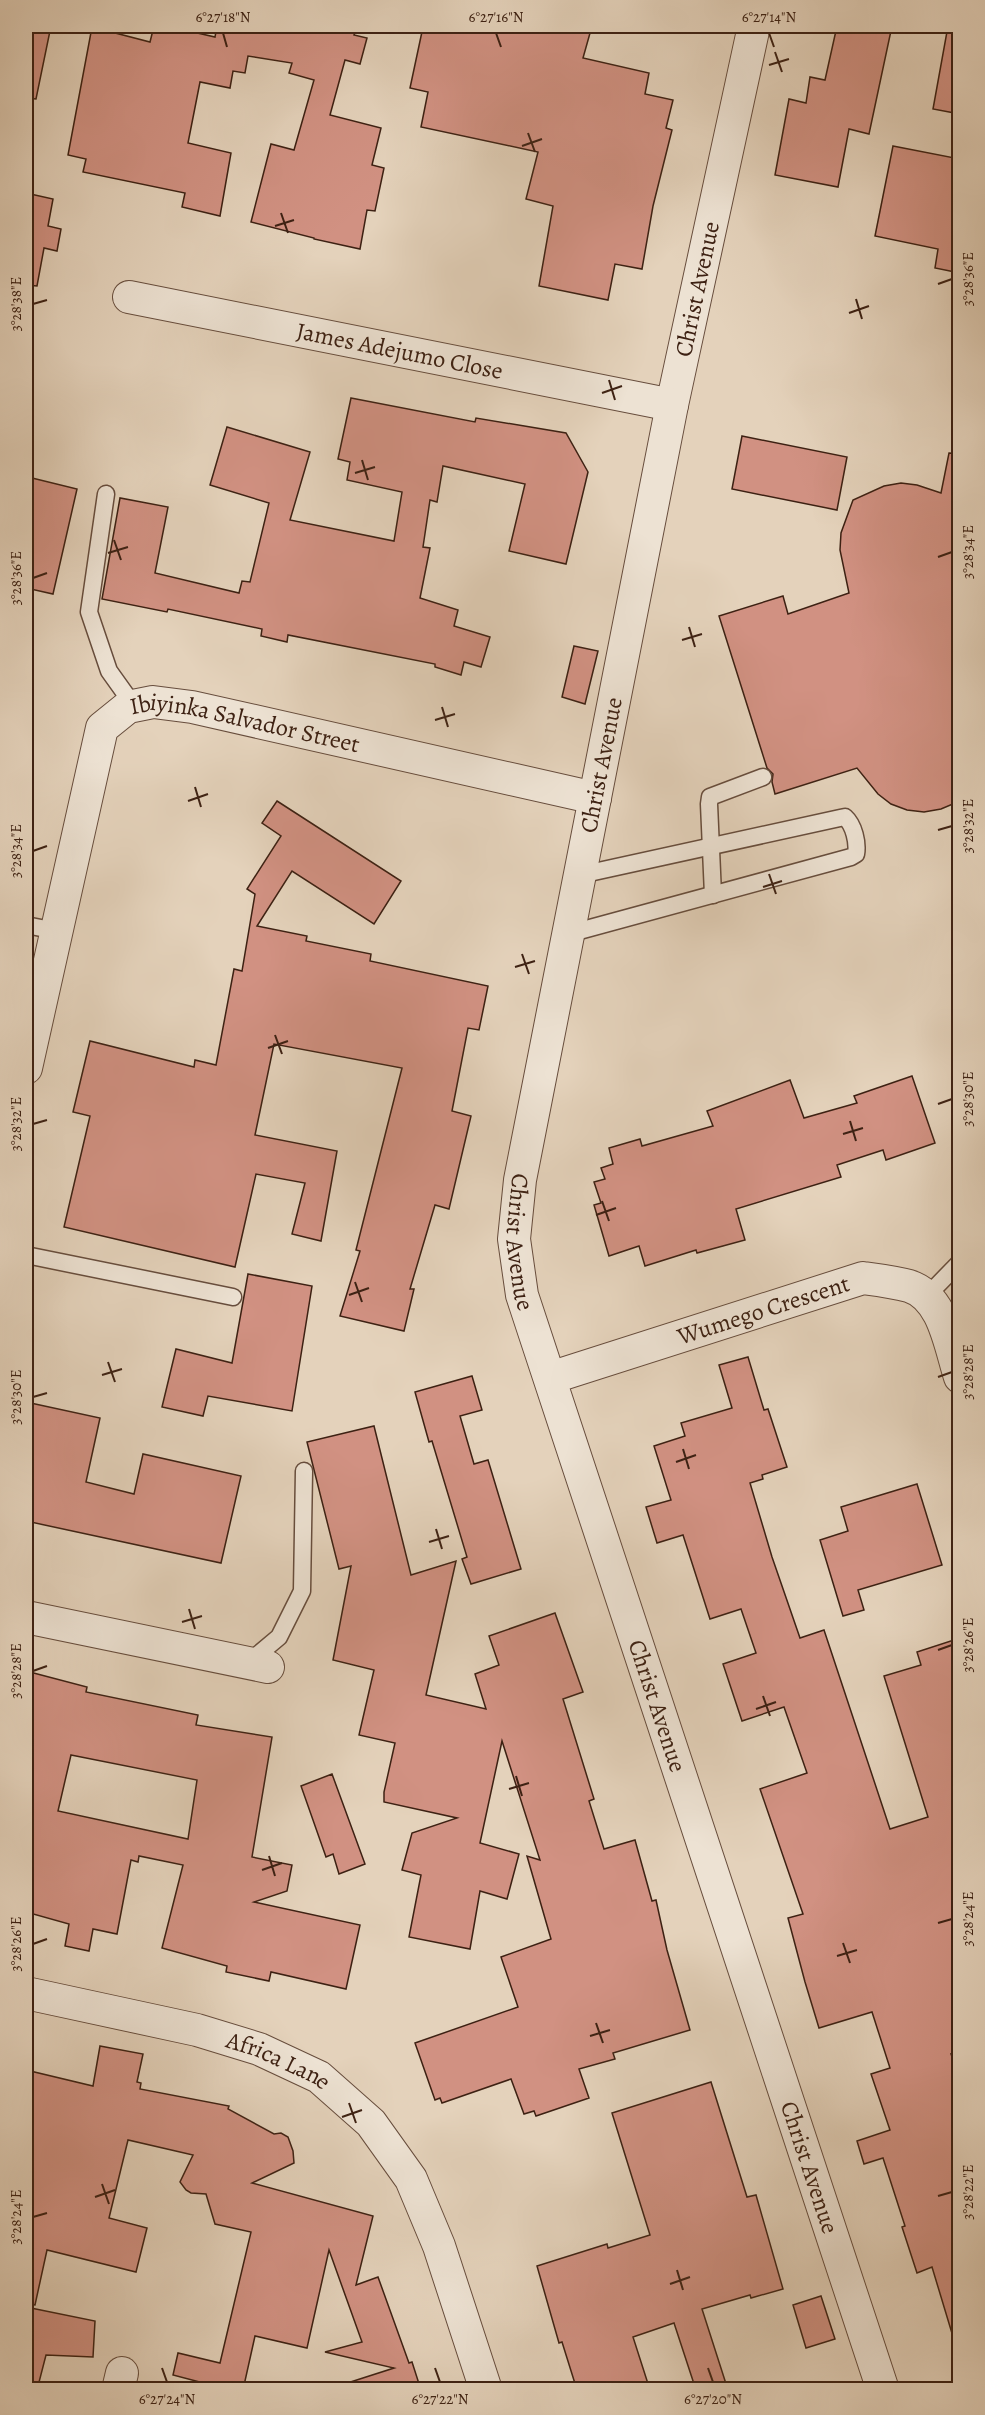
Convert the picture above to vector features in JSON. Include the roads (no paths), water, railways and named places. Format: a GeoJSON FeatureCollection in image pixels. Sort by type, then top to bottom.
{"type":"FeatureCollection","features":[{"type":"Feature","properties":{"kind":"street","name":"Christ Avenue"},"geometry":{"type":"LineString","coordinates":[[754,26],[672,405],[520,1180],[514,1239],[522,1295],[883,2390]]}},
{"type":"Feature","properties":{"kind":"street","name":"James Adejumo Close"},"geometry":{"type":"LineString","coordinates":[[129,297],[672,405]]}},
{"type":"Feature","properties":{"kind":"street","name":"Ibiyinka Salvador Street"},"geometry":{"type":"LineString","coordinates":[[26,1068],[102,728],[128,707],[153,702],[192,707],[595,798]]}},
{"type":"Feature","properties":{"kind":"street","name":"Wumego Crescent"},"geometry":{"type":"LineString","coordinates":[[550,1378],[863,1278],[911,1287],[926,1297]]}},
{"type":"Feature","properties":{"kind":"street"},"geometry":{"type":"LineString","coordinates":[[926,1297],[940,1314],[960,1377]]}},
{"type":"Feature","properties":{"kind":"street"},"geometry":{"type":"LineString","coordinates":[[26,1617],[258,1665]]}},
{"type":"Feature","properties":{"kind":"street","name":"Africa Lane"},"geometry":{"type":"LineString","coordinates":[[26,1993],[197,2030],[259,2049],[319,2077],[371,2123],[411,2179],[439,2246],[486,2390]]}},
{"type":"Feature","properties":{"kind":"lane"},"geometry":{"type":"LineString","coordinates":[[106,494],[89,612],[109,671],[134,706]]}},
{"type":"Feature","properties":{"kind":"lane"},"geometry":{"type":"LineString","coordinates":[[713,895],[710,797],[763,777]]}},
{"type":"Feature","properties":{"kind":"lane"},"geometry":{"type":"LineString","coordinates":[[568,934],[851,857],[856,854],[858,847],[850,822],[845,817],[580,875]]}},
{"type":"Feature","properties":{"kind":"lane"},"geometry":{"type":"LineString","coordinates":[[26,925],[56,931]]}},
{"type":"Feature","properties":{"kind":"lane"},"geometry":{"type":"LineString","coordinates":[[26,1255],[233,1297]]}},
{"type":"Feature","properties":{"kind":"lane"},"geometry":{"type":"LineString","coordinates":[[926,1297],[960,1262]]}},
{"type":"Feature","properties":{"kind":"lane"},"geometry":{"type":"LineString","coordinates":[[258,1665],[279,1637],[302,1592],[304,1471]]}}]}
